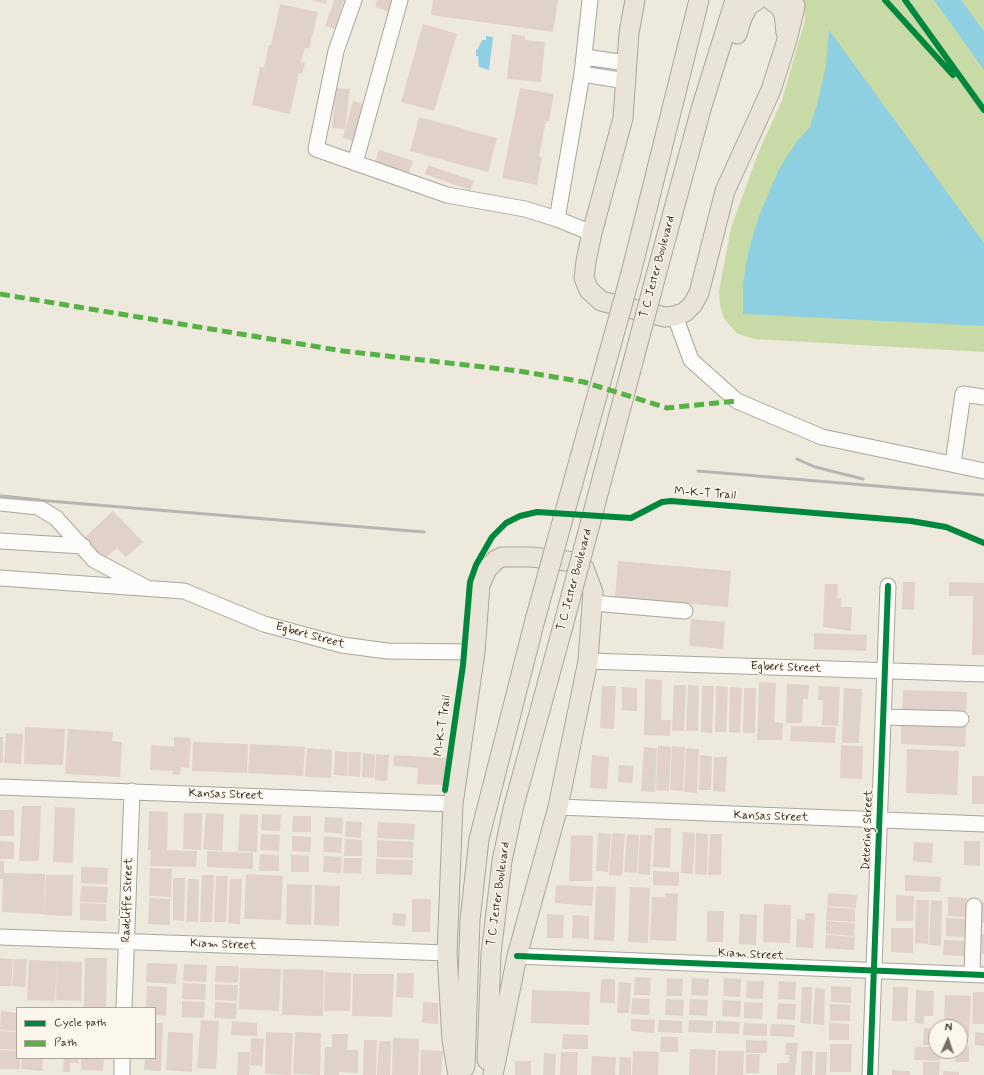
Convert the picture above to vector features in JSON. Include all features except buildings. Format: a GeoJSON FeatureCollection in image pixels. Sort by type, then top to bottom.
{"type":"FeatureCollection","features":[{"type":"Feature","properties":{"kind":"main road"},"geometry":{"type":"LineString","coordinates":[[635,0],[629,33],[623,118],[592,233],[584,272],[586,284],[594,296],[609,304],[657,316],[675,316],[690,308],[699,294],[725,191],[771,90],[787,40],[795,6],[792,0]]}},
{"type":"Feature","properties":{"kind":"main road"},"geometry":{"type":"LineString","coordinates":[[671,111],[677,45],[686,0]]}},
{"type":"Feature","properties":{"kind":"main road","name":"T C Jester Boulevard"},"geometry":{"type":"LineString","coordinates":[[464,1075],[470,920],[479,839],[535,620],[631,273],[699,0]]}},
{"type":"Feature","properties":{"kind":"main road","name":"T C Jester Boulevard"},"geometry":{"type":"LineString","coordinates":[[487,1075],[491,954],[502,861],[519,787],[701,109],[735,0]]}},
{"type":"Feature","properties":{"kind":"main road"},"geometry":{"type":"LineString","coordinates":[[701,109],[718,86],[742,18],[748,6],[757,0]]}},
{"type":"Feature","properties":{"kind":"main road"},"geometry":{"type":"LineString","coordinates":[[771,0],[780,6],[784,14],[787,40]]}},
{"type":"Feature","properties":{"kind":"main road"},"geometry":{"type":"LineString","coordinates":[[458,1075],[452,1040],[447,953],[453,804],[475,652],[480,585],[487,569],[496,560],[502,557],[531,557],[575,562],[581,564],[592,585],[593,603],[588,661],[558,807],[517,956],[493,1075]]}},
{"type":"Feature","properties":{"kind":"street"},"geometry":{"type":"LineString","coordinates":[[354,0],[336,51],[316,149],[447,195],[525,209],[557,219],[592,233]]}},
{"type":"Feature","properties":{"kind":"street"},"geometry":{"type":"LineString","coordinates":[[355,163],[400,0]]}},
{"type":"Feature","properties":{"kind":"street"},"geometry":{"type":"LineString","coordinates":[[557,219],[582,74],[590,0]]}},
{"type":"Feature","properties":{"kind":"street"},"geometry":{"type":"LineString","coordinates":[[584,57],[627,72]]}},
{"type":"Feature","properties":{"kind":"street"},"geometry":{"type":"LineString","coordinates":[[582,74],[627,72]]}},
{"type":"Feature","properties":{"kind":"street"},"geometry":{"type":"LineString","coordinates":[[675,316],[691,360],[737,401],[822,437],[953,463],[984,471]]}},
{"type":"Feature","properties":{"kind":"street"},"geometry":{"type":"LineString","coordinates":[[953,463],[964,394],[984,397]]}},
{"type":"Feature","properties":{"kind":"street"},"geometry":{"type":"LineString","coordinates":[[0,503],[38,507],[56,518],[83,546],[94,560],[152,590]]}},
{"type":"Feature","properties":{"kind":"street"},"geometry":{"type":"LineString","coordinates":[[0,541],[83,546]]}},
{"type":"Feature","properties":{"kind":"street","name":"Egbert Street"},"geometry":{"type":"LineString","coordinates":[[0,578],[152,590],[168,589],[184,591],[264,624],[342,645],[387,651],[475,652]]}},
{"type":"Feature","properties":{"kind":"street","name":"Detering Street"},"geometry":{"type":"LineString","coordinates":[[870,1075],[875,972],[888,586]]}},
{"type":"Feature","properties":{"kind":"street"},"geometry":{"type":"LineString","coordinates":[[593,603],[685,611]]}},
{"type":"Feature","properties":{"kind":"street","name":"Egbert Street"},"geometry":{"type":"LineString","coordinates":[[588,661],[984,674]]}},
{"type":"Feature","properties":{"kind":"street"},"geometry":{"type":"LineString","coordinates":[[883,717],[961,720]]}},
{"type":"Feature","properties":{"kind":"street","name":"Kansas Street"},"geometry":{"type":"LineString","coordinates":[[0,787],[453,804]]}},
{"type":"Feature","properties":{"kind":"street","name":"Radcliffe Street"},"geometry":{"type":"LineString","coordinates":[[124,1007],[132,791]]}},
{"type":"Feature","properties":{"kind":"street","name":"Kansas Street"},"geometry":{"type":"LineString","coordinates":[[558,807],[984,824]]}},
{"type":"Feature","properties":{"kind":"street"},"geometry":{"type":"LineString","coordinates":[[974,906],[978,974]]}},
{"type":"Feature","properties":{"kind":"street","name":"Kiam Street"},"geometry":{"type":"LineString","coordinates":[[0,936],[447,953]]}},
{"type":"Feature","properties":{"kind":"street","name":"Kiam Street"},"geometry":{"type":"LineString","coordinates":[[517,956],[875,972],[978,974]]}},
{"type":"Feature","properties":{"kind":"street"},"geometry":{"type":"LineString","coordinates":[[122,1059],[122,1075]]}},
{"type":"Feature","properties":{"kind":"green space"},"geometry":{"type":"Polygon","coordinates":[[[804,0],[984,0],[984,352],[754,339],[736,333],[724,318],[720,305],[719,291],[731,228],[759,151],[782,100],[805,20],[804,0]]]}},
{"type":"Feature","properties":{"kind":"water"},"geometry":{"type":"Polygon","coordinates":[[[934,0],[961,0],[984,31],[984,70],[934,0]]]}},
{"type":"Feature","properties":{"kind":"water"},"geometry":{"type":"Polygon","coordinates":[[[829,30],[984,243],[984,326],[743,314],[743,284],[748,253],[759,216],[778,171],[797,141],[810,127],[826,66],[829,30]]]}},
{"type":"Feature","properties":{"kind":"water"},"geometry":{"type":"Polygon","coordinates":[[[486,36],[493,37],[489,70],[479,67],[478,56],[476,56],[476,49],[478,49],[482,40],[486,40],[486,36]]]}},
{"type":"Feature","properties":{"kind":"railway"},"geometry":{"type":"LineString","coordinates":[[797,459],[815,467],[863,479]]}},
{"type":"Feature","properties":{"kind":"railway"},"geometry":{"type":"LineString","coordinates":[[698,471],[984,495]]}},
{"type":"Feature","properties":{"kind":"railway"},"geometry":{"type":"LineString","coordinates":[[0,497],[424,532]]}},
{"type":"Feature","properties":{"kind":"marked path"},"geometry":{"type":"LineString","coordinates":[[0,294],[343,351],[519,371],[584,382],[667,408],[737,401]]}},
{"type":"Feature","properties":{"kind":"cycle path"},"geometry":{"type":"LineString","coordinates":[[885,0],[953,75]]}},
{"type":"Feature","properties":{"kind":"cycle path"},"geometry":{"type":"LineString","coordinates":[[905,0],[984,110]]}},
{"type":"Feature","properties":{"kind":"cycle path","name":"M-K-T Trail"},"geometry":{"type":"LineString","coordinates":[[445,790],[463,665],[470,582],[476,565],[492,537],[506,523],[520,516],[537,512],[631,518],[662,502],[671,501],[911,521],[946,527],[984,543]]}},
{"type":"Feature","properties":{"kind":"cycle path"},"geometry":{"type":"LineString","coordinates":[[870,1075],[888,586]]}},
{"type":"Feature","properties":{"kind":"cycle path"},"geometry":{"type":"LineString","coordinates":[[517,956],[984,975]]}}]}
